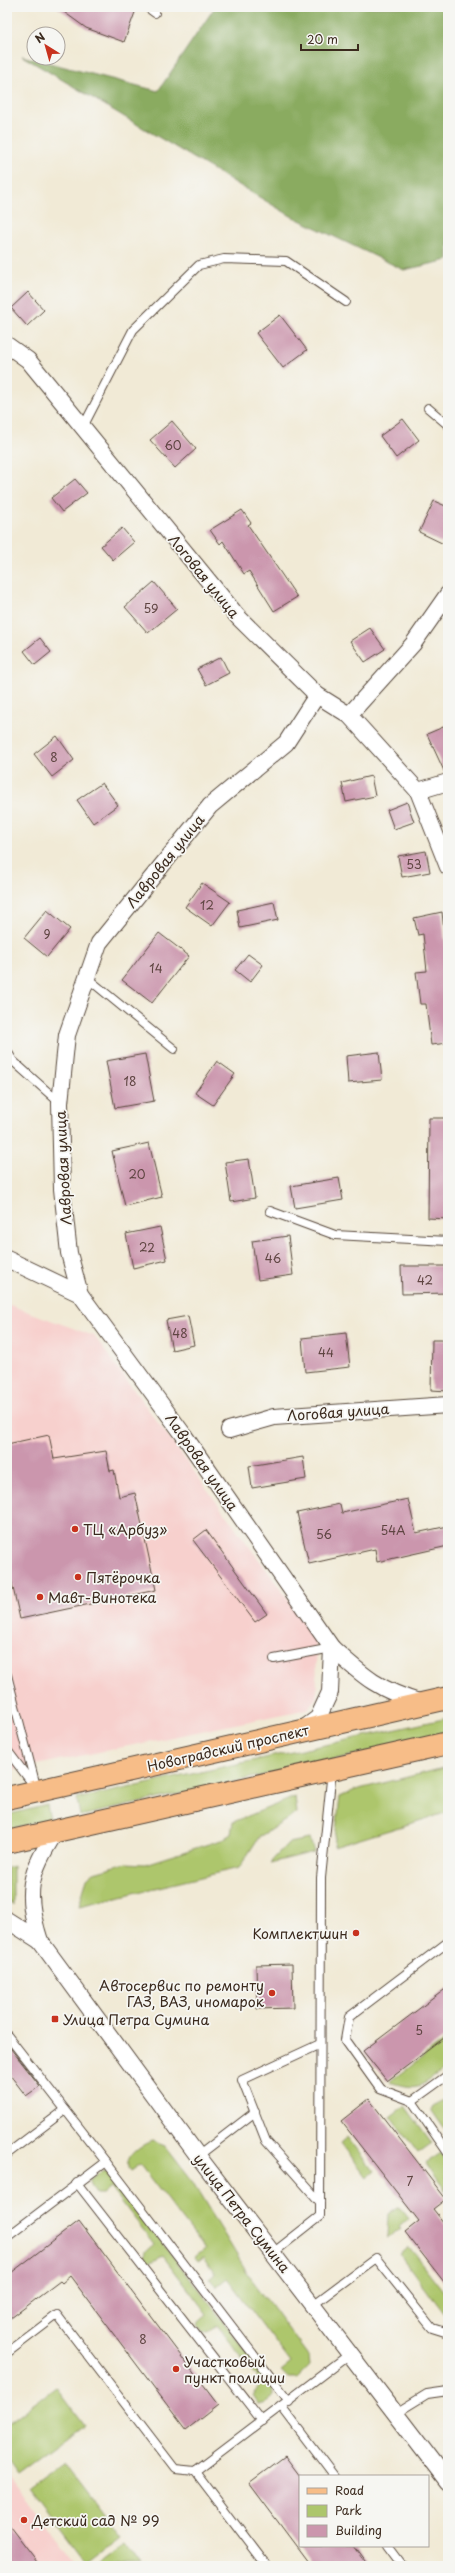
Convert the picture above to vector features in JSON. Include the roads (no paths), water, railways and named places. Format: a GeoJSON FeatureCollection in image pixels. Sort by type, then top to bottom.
{"type":"FeatureCollection","features":[{"type":"Feature","properties":{"kind":"main road","name":"Новоградский проспект"},"geometry":{"type":"LineString","coordinates":[[7,1798],[448,1698]]}},
{"type":"Feature","properties":{"kind":"main road"},"geometry":{"type":"LineString","coordinates":[[7,1842],[448,1743]]}},
{"type":"Feature","properties":{"kind":"street","name":"Логовая улица"},"geometry":{"type":"LineString","coordinates":[[7,345],[28,360],[238,617],[317,695],[350,715],[418,791],[448,867]]}},
{"type":"Feature","properties":{"kind":"street"},"geometry":{"type":"LineString","coordinates":[[350,715],[414,644],[448,594]]}},
{"type":"Feature","properties":{"kind":"street","name":"Лавровая улица"},"geometry":{"type":"LineString","coordinates":[[317,695],[286,743],[210,806],[99,944],[86,977],[67,1035],[60,1103],[62,1189],[68,1253],[80,1294],[183,1434],[332,1648],[366,1679],[394,1694],[424,1703]]}},
{"type":"Feature","properties":{"kind":"street"},"geometry":{"type":"LineString","coordinates":[[418,791],[448,782]]}},
{"type":"Feature","properties":{"kind":"street"},"geometry":{"type":"LineString","coordinates":[[7,1259],[80,1294]]}},
{"type":"Feature","properties":{"kind":"street","name":"Логовая улица"},"geometry":{"type":"LineString","coordinates":[[229,1430],[274,1416],[448,1405]]}},
{"type":"Feature","properties":{"kind":"street"},"geometry":{"type":"LineString","coordinates":[[298,1732],[318,1718],[330,1692],[332,1648]]}},
{"type":"Feature","properties":{"kind":"street"},"geometry":{"type":"LineString","coordinates":[[40,1941],[30,1912],[31,1883],[40,1856],[56,1831]]}},
{"type":"Feature","properties":{"kind":"street"},"geometry":{"type":"LineString","coordinates":[[7,1920],[40,1941]]}},
{"type":"Feature","properties":{"kind":"street","name":"улица Петра Сумина"},"geometry":{"type":"LineString","coordinates":[[40,1941],[198,2156],[448,2482]]}},
{"type":"Feature","properties":{"kind":"lane"},"geometry":{"type":"LineString","coordinates":[[147,7],[155,13]]}},
{"type":"Feature","properties":{"kind":"lane"},"geometry":{"type":"LineString","coordinates":[[83,427],[133,330],[199,265],[224,259],[286,260],[346,302]]}},
{"type":"Feature","properties":{"kind":"lane"},"geometry":{"type":"LineString","coordinates":[[428,408],[448,425]]}},
{"type":"Feature","properties":{"kind":"lane"},"geometry":{"type":"LineString","coordinates":[[86,977],[174,1049]]}},
{"type":"Feature","properties":{"kind":"lane"},"geometry":{"type":"LineString","coordinates":[[7,1051],[13,1061],[60,1103]]}},
{"type":"Feature","properties":{"kind":"lane"},"geometry":{"type":"LineString","coordinates":[[270,1211],[335,1235],[448,1241]]}},
{"type":"Feature","properties":{"kind":"lane"},"geometry":{"type":"LineString","coordinates":[[274,1659],[332,1648]]}},
{"type":"Feature","properties":{"kind":"lane"},"geometry":{"type":"LineString","coordinates":[[7,1675],[38,1790]]}},
{"type":"Feature","properties":{"kind":"lane"},"geometry":{"type":"LineString","coordinates":[[7,1750],[38,1790]]}},
{"type":"Feature","properties":{"kind":"lane"},"geometry":{"type":"LineString","coordinates":[[273,2253],[320,2216],[321,1878],[332,1769]]}},
{"type":"Feature","properties":{"kind":"lane"},"geometry":{"type":"LineString","coordinates":[[448,1942],[348,2017],[345,2040],[380,2089],[412,2101],[448,2153]]}},
{"type":"Feature","properties":{"kind":"lane"},"geometry":{"type":"LineString","coordinates":[[7,2036],[66,2110],[289,2401]]}},
{"type":"Feature","properties":{"kind":"lane"},"geometry":{"type":"LineString","coordinates":[[320,2044],[242,2080],[266,2141],[320,2202]]}},
{"type":"Feature","properties":{"kind":"lane"},"geometry":{"type":"LineString","coordinates":[[412,2101],[448,2074]]}},
{"type":"Feature","properties":{"kind":"lane"},"geometry":{"type":"LineString","coordinates":[[7,2154],[66,2110]]}},
{"type":"Feature","properties":{"kind":"lane"},"geometry":{"type":"LineString","coordinates":[[198,2156],[254,2112]]}},
{"type":"Feature","properties":{"kind":"lane"},"geometry":{"type":"LineString","coordinates":[[7,2237],[106,2162]]}},
{"type":"Feature","properties":{"kind":"lane"},"geometry":{"type":"LineString","coordinates":[[77,2183],[262,2421]]}},
{"type":"Feature","properties":{"kind":"lane"},"geometry":{"type":"LineString","coordinates":[[313,2305],[376,2258],[432,2328],[448,2333]]}},
{"type":"Feature","properties":{"kind":"lane"},"geometry":{"type":"LineString","coordinates":[[7,2353],[57,2315],[175,2469],[196,2471],[351,2354]]}},
{"type":"Feature","properties":{"kind":"lane"},"geometry":{"type":"LineString","coordinates":[[396,2413],[427,2394],[448,2390]]}},
{"type":"Feature","properties":{"kind":"lane"},"geometry":{"type":"LineString","coordinates":[[281,2406],[333,2475]]}},
{"type":"Feature","properties":{"kind":"lane"},"geometry":{"type":"LineString","coordinates":[[196,2471],[267,2566]]}},
{"type":"Feature","properties":{"kind":"lane"},"geometry":{"type":"LineString","coordinates":[[389,2547],[403,2566]]}},
{"type":"Feature","properties":{"kind":"place","name":"ТЦ «Арбуз»"},"geometry":{"type":"Point","coordinates":[75,1529]}},
{"type":"Feature","properties":{"kind":"place","name":"Пятёрочка"},"geometry":{"type":"Point","coordinates":[78,1577]}},
{"type":"Feature","properties":{"kind":"place","name":"Мавт-Винотека"},"geometry":{"type":"Point","coordinates":[40,1597]}},
{"type":"Feature","properties":{"kind":"place","name":"Комплектшин"},"geometry":{"type":"Point","coordinates":[356,1933]}},
{"type":"Feature","properties":{"kind":"place","name":"Автосервис по ремонту ГАЗ, ВАЗ, иномарок"},"geometry":{"type":"Point","coordinates":[272,1993]}},
{"type":"Feature","properties":{"kind":"place","name":"Улица Петра Сумина"},"geometry":{"type":"Point","coordinates":[55,2019]}},
{"type":"Feature","properties":{"kind":"place","name":"Участковый пункт полиции"},"geometry":{"type":"Point","coordinates":[176,2369]}},
{"type":"Feature","properties":{"kind":"place","name":"Детский сад № 99"},"geometry":{"type":"Point","coordinates":[24,2520]}}]}
